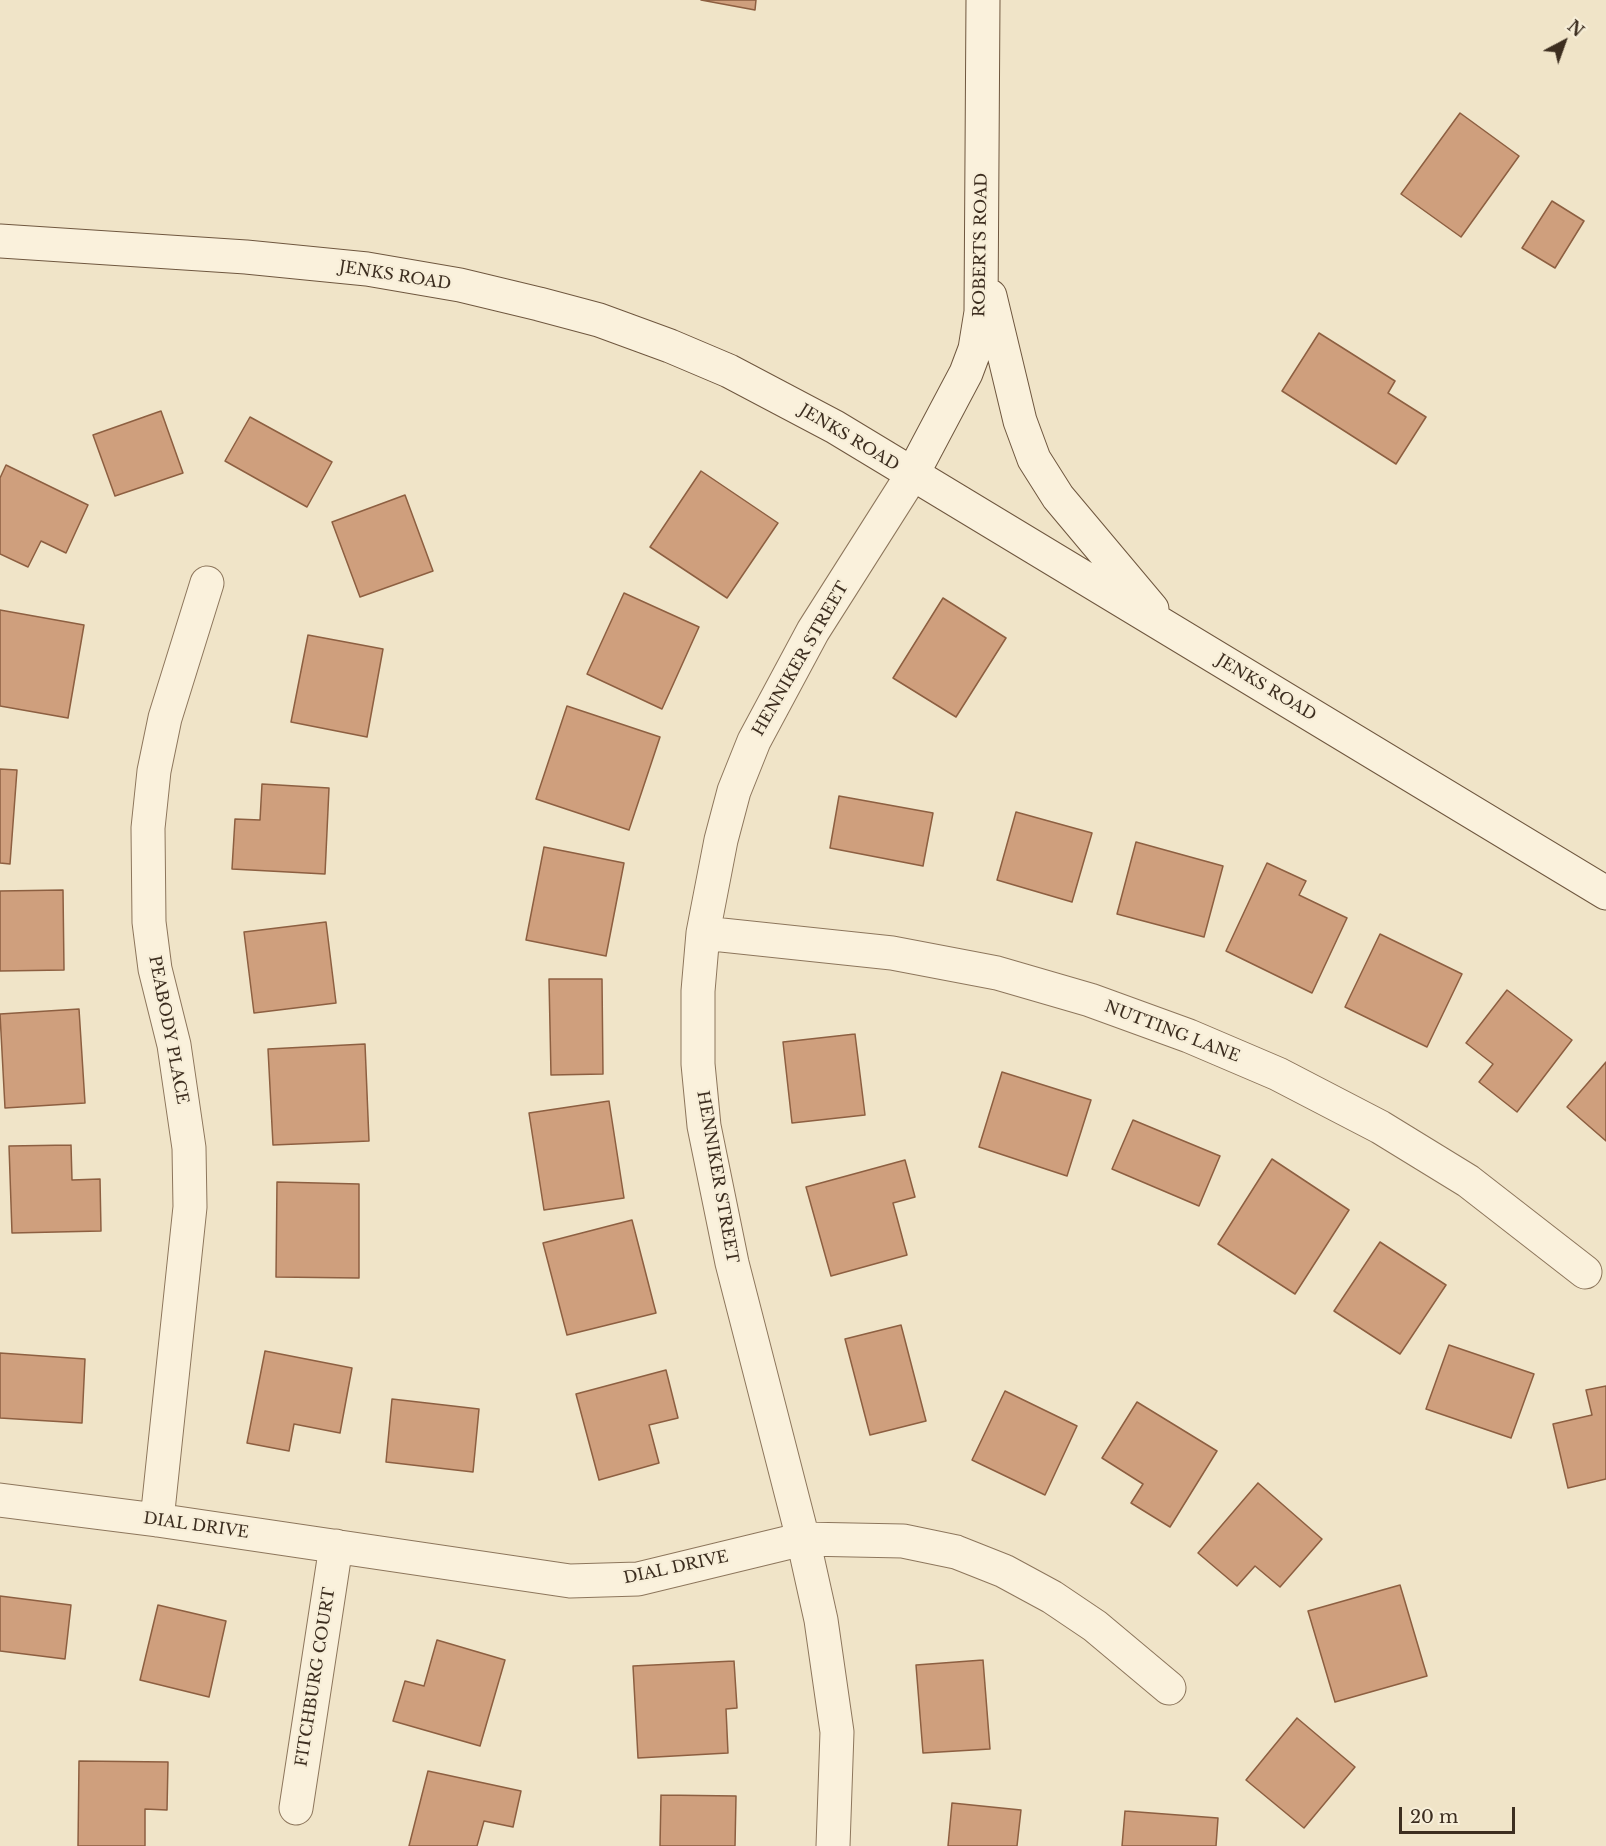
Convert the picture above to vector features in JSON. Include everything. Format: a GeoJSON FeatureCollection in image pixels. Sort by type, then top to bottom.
{"type":"FeatureCollection","features":[{"type":"Feature","properties":{"kind":"street","name":"ROBERTS ROAD"},"geometry":{"type":"LineString","coordinates":[[912,475],[948,412],[975,349],[981,312],[983,0]]}},
{"type":"Feature","properties":{"kind":"street","name":"JENKS ROAD"},"geometry":{"type":"LineString","coordinates":[[0,241],[246,257],[367,269],[460,285],[599,320],[729,371],[835,427],[1606,893]]}},
{"type":"Feature","properties":{"kind":"street"},"geometry":{"type":"LineString","coordinates":[[982,266],[1020,421],[1034,459],[1058,497],[1169,629]]}},
{"type":"Feature","properties":{"kind":"street","name":"HENNIKER STREET"},"geometry":{"type":"LineString","coordinates":[[833,1846],[837,1732],[821,1620],[803,1539],[732,1263],[704,1126],[698,1064],[698,991],[703,933],[721,840],[734,791],[754,741],[813,631],[912,475]]}},
{"type":"Feature","properties":{"kind":"street","name":"PEABODY PLACE"},"geometry":{"type":"LineString","coordinates":[[157,1520],[190,1207],[189,1148],[174,1045],[156,969],[149,922],[148,828],[154,771],[165,718],[207,583]]}},
{"type":"Feature","properties":{"kind":"street","name":"NUTTING LANE"},"geometry":{"type":"LineString","coordinates":[[703,933],[892,953],[997,973],[1090,1000],[1189,1036],[1278,1074],[1380,1127],[1468,1181],[1586,1272]]}},
{"type":"Feature","properties":{"kind":"street","name":"DIAL DRIVE"},"geometry":{"type":"LineString","coordinates":[[0,1500],[157,1520],[570,1581],[638,1579],[803,1539],[903,1541],[956,1552],[1004,1570],[1052,1597],[1095,1626],[1169,1688]]}},
{"type":"Feature","properties":{"kind":"street","name":"FITCHBURG COURT"},"geometry":{"type":"LineString","coordinates":[[296,1808],[336,1546]]}},
{"type":"Feature","properties":{"kind":"building"},"geometry":{"type":"Polygon","coordinates":[[[701,0],[756,0],[755,10],[701,0]]]}},
{"type":"Feature","properties":{"kind":"building"},"geometry":{"type":"Polygon","coordinates":[[[1460,113],[1519,156],[1461,237],[1401,194],[1460,113]]]}},
{"type":"Feature","properties":{"kind":"building"},"geometry":{"type":"Polygon","coordinates":[[[1552,201],[1584,221],[1555,268],[1522,248],[1552,201]]]}},
{"type":"Feature","properties":{"kind":"building"},"geometry":{"type":"Polygon","coordinates":[[[1319,333],[1395,381],[1388,393],[1426,417],[1396,464],[1282,391],[1319,333]]]}},
{"type":"Feature","properties":{"kind":"building"},"geometry":{"type":"Polygon","coordinates":[[[161,411],[183,473],[115,496],[93,435],[161,411]]]}},
{"type":"Feature","properties":{"kind":"building"},"geometry":{"type":"Polygon","coordinates":[[[250,417],[332,462],[307,507],[225,461],[250,417]]]}},
{"type":"Feature","properties":{"kind":"building"},"geometry":{"type":"Polygon","coordinates":[[[6,465],[88,505],[66,553],[41,541],[28,567],[0,554],[0,478],[6,465]]]}},
{"type":"Feature","properties":{"kind":"building"},"geometry":{"type":"Polygon","coordinates":[[[701,471],[778,523],[727,598],[650,547],[701,471]]]}},
{"type":"Feature","properties":{"kind":"building"},"geometry":{"type":"Polygon","coordinates":[[[405,495],[433,571],[360,597],[332,522],[405,495]]]}},
{"type":"Feature","properties":{"kind":"building"},"geometry":{"type":"Polygon","coordinates":[[[624,593],[699,627],[662,709],[587,674],[624,593]]]}},
{"type":"Feature","properties":{"kind":"building"},"geometry":{"type":"Polygon","coordinates":[[[943,598],[1006,638],[956,717],[893,678],[943,598]]]}},
{"type":"Feature","properties":{"kind":"building"},"geometry":{"type":"Polygon","coordinates":[[[0,610],[84,625],[68,718],[0,706],[0,610]]]}},
{"type":"Feature","properties":{"kind":"building"},"geometry":{"type":"Polygon","coordinates":[[[308,635],[383,649],[367,737],[291,722],[308,635]]]}},
{"type":"Feature","properties":{"kind":"building"},"geometry":{"type":"Polygon","coordinates":[[[567,706],[660,737],[629,830],[536,799],[567,706]]]}},
{"type":"Feature","properties":{"kind":"building"},"geometry":{"type":"Polygon","coordinates":[[[0,769],[17,770],[10,864],[0,863],[0,769]]]}},
{"type":"Feature","properties":{"kind":"building"},"geometry":{"type":"Polygon","coordinates":[[[262,784],[329,788],[325,874],[232,869],[235,819],[260,820],[262,784]]]}},
{"type":"Feature","properties":{"kind":"building"},"geometry":{"type":"Polygon","coordinates":[[[839,796],[933,813],[923,866],[830,848],[839,796]]]}},
{"type":"Feature","properties":{"kind":"building"},"geometry":{"type":"Polygon","coordinates":[[[1016,812],[1092,833],[1072,902],[997,880],[1016,812]]]}},
{"type":"Feature","properties":{"kind":"building"},"geometry":{"type":"Polygon","coordinates":[[[1136,842],[1223,866],[1204,937],[1117,914],[1136,842]]]}},
{"type":"Feature","properties":{"kind":"building"},"geometry":{"type":"Polygon","coordinates":[[[544,847],[624,863],[606,956],[526,940],[544,847]]]}},
{"type":"Feature","properties":{"kind":"building"},"geometry":{"type":"Polygon","coordinates":[[[1267,863],[1306,881],[1299,895],[1347,918],[1312,993],[1226,951],[1267,863]]]}},
{"type":"Feature","properties":{"kind":"building"},"geometry":{"type":"Polygon","coordinates":[[[63,890],[64,970],[0,971],[0,891],[63,890]]]}},
{"type":"Feature","properties":{"kind":"building"},"geometry":{"type":"Polygon","coordinates":[[[326,922],[336,1003],[254,1013],[244,932],[326,922]]]}},
{"type":"Feature","properties":{"kind":"building"},"geometry":{"type":"Polygon","coordinates":[[[1380,934],[1462,974],[1427,1047],[1345,1007],[1380,934]]]}},
{"type":"Feature","properties":{"kind":"building"},"geometry":{"type":"Polygon","coordinates":[[[549,979],[602,979],[603,1074],[551,1075],[549,979]]]}},
{"type":"Feature","properties":{"kind":"building"},"geometry":{"type":"Polygon","coordinates":[[[1507,990],[1572,1040],[1517,1112],[1479,1082],[1493,1064],[1466,1043],[1507,990]]]}},
{"type":"Feature","properties":{"kind":"building"},"geometry":{"type":"Polygon","coordinates":[[[79,1009],[85,1103],[5,1108],[0,1014],[79,1009]]]}},
{"type":"Feature","properties":{"kind":"building"},"geometry":{"type":"Polygon","coordinates":[[[855,1034],[865,1115],[792,1123],[783,1042],[855,1034]]]}},
{"type":"Feature","properties":{"kind":"building"},"geometry":{"type":"Polygon","coordinates":[[[365,1044],[369,1141],[273,1145],[268,1049],[365,1044]]]}},
{"type":"Feature","properties":{"kind":"building"},"geometry":{"type":"Polygon","coordinates":[[[1606,1062],[1606,1141],[1567,1107],[1606,1062]]]}},
{"type":"Feature","properties":{"kind":"building"},"geometry":{"type":"Polygon","coordinates":[[[1002,1072],[1091,1100],[1067,1176],[979,1147],[1002,1072]]]}},
{"type":"Feature","properties":{"kind":"building"},"geometry":{"type":"Polygon","coordinates":[[[609,1101],[624,1198],[544,1210],[529,1113],[609,1101]]]}},
{"type":"Feature","properties":{"kind":"building"},"geometry":{"type":"Polygon","coordinates":[[[1133,1120],[1220,1156],[1199,1206],[1112,1169],[1133,1120]]]}},
{"type":"Feature","properties":{"kind":"building"},"geometry":{"type":"Polygon","coordinates":[[[71,1145],[72,1180],[100,1179],[101,1231],[12,1233],[9,1146],[71,1145]]]}},
{"type":"Feature","properties":{"kind":"building"},"geometry":{"type":"Polygon","coordinates":[[[1272,1159],[1349,1210],[1295,1294],[1218,1244],[1272,1159]]]}},
{"type":"Feature","properties":{"kind":"building"},"geometry":{"type":"Polygon","coordinates":[[[905,1160],[915,1197],[893,1203],[907,1255],[831,1276],[806,1187],[905,1160]]]}},
{"type":"Feature","properties":{"kind":"building"},"geometry":{"type":"Polygon","coordinates":[[[277,1182],[359,1184],[359,1278],[276,1277],[277,1182]]]}},
{"type":"Feature","properties":{"kind":"building"},"geometry":{"type":"Polygon","coordinates":[[[632,1220],[656,1313],[567,1335],[543,1243],[632,1220]]]}},
{"type":"Feature","properties":{"kind":"building"},"geometry":{"type":"Polygon","coordinates":[[[1380,1242],[1446,1285],[1400,1354],[1334,1311],[1380,1242]]]}},
{"type":"Feature","properties":{"kind":"building"},"geometry":{"type":"Polygon","coordinates":[[[901,1325],[926,1421],[870,1435],[845,1339],[901,1325]]]}},
{"type":"Feature","properties":{"kind":"building"},"geometry":{"type":"Polygon","coordinates":[[[1449,1345],[1534,1374],[1511,1438],[1426,1409],[1449,1345]]]}},
{"type":"Feature","properties":{"kind":"building"},"geometry":{"type":"Polygon","coordinates":[[[265,1351],[352,1368],[340,1433],[294,1424],[289,1451],[247,1443],[265,1351]]]}},
{"type":"Feature","properties":{"kind":"building"},"geometry":{"type":"Polygon","coordinates":[[[0,1353],[85,1359],[82,1423],[0,1418],[0,1353]]]}},
{"type":"Feature","properties":{"kind":"building"},"geometry":{"type":"Polygon","coordinates":[[[666,1370],[678,1418],[649,1425],[659,1463],[599,1480],[576,1394],[666,1370]]]}},
{"type":"Feature","properties":{"kind":"building"},"geometry":{"type":"Polygon","coordinates":[[[1606,1386],[1606,1479],[1568,1488],[1553,1424],[1592,1415],[1586,1390],[1606,1386]]]}},
{"type":"Feature","properties":{"kind":"building"},"geometry":{"type":"Polygon","coordinates":[[[1005,1391],[1077,1426],[1045,1495],[972,1460],[1005,1391]]]}},
{"type":"Feature","properties":{"kind":"building"},"geometry":{"type":"Polygon","coordinates":[[[392,1399],[479,1409],[473,1472],[386,1462],[392,1399]]]}},
{"type":"Feature","properties":{"kind":"building"},"geometry":{"type":"Polygon","coordinates":[[[1137,1402],[1217,1451],[1170,1527],[1131,1503],[1143,1484],[1102,1458],[1137,1402]]]}},
{"type":"Feature","properties":{"kind":"building"},"geometry":{"type":"Polygon","coordinates":[[[1258,1483],[1322,1539],[1280,1587],[1255,1566],[1237,1586],[1198,1553],[1258,1483]]]}},
{"type":"Feature","properties":{"kind":"building"},"geometry":{"type":"Polygon","coordinates":[[[1400,1585],[1427,1676],[1335,1702],[1308,1611],[1400,1585]]]}},
{"type":"Feature","properties":{"kind":"building"},"geometry":{"type":"Polygon","coordinates":[[[0,1596],[71,1605],[65,1659],[0,1651],[0,1596]]]}},
{"type":"Feature","properties":{"kind":"building"},"geometry":{"type":"Polygon","coordinates":[[[158,1605],[226,1621],[209,1697],[140,1680],[158,1605]]]}},
{"type":"Feature","properties":{"kind":"building"},"geometry":{"type":"Polygon","coordinates":[[[437,1640],[505,1660],[480,1746],[393,1721],[405,1681],[424,1686],[437,1640]]]}},
{"type":"Feature","properties":{"kind":"building"},"geometry":{"type":"Polygon","coordinates":[[[983,1660],[990,1749],[923,1753],[916,1665],[983,1660]]]}},
{"type":"Feature","properties":{"kind":"building"},"geometry":{"type":"Polygon","coordinates":[[[734,1661],[737,1708],[726,1709],[728,1753],[638,1758],[633,1666],[734,1661]]]}},
{"type":"Feature","properties":{"kind":"building"},"geometry":{"type":"Polygon","coordinates":[[[1297,1718],[1355,1767],[1304,1828],[1246,1780],[1297,1718]]]}},
{"type":"Feature","properties":{"kind":"building"},"geometry":{"type":"Polygon","coordinates":[[[79,1761],[168,1762],[167,1810],[145,1809],[145,1846],[78,1846],[79,1761]]]}},
{"type":"Feature","properties":{"kind":"building"},"geometry":{"type":"Polygon","coordinates":[[[428,1771],[521,1791],[513,1827],[484,1821],[477,1846],[409,1846],[428,1771]]]}},
{"type":"Feature","properties":{"kind":"building"},"geometry":{"type":"Polygon","coordinates":[[[661,1795],[736,1796],[735,1846],[660,1846],[661,1795]]]}},
{"type":"Feature","properties":{"kind":"building"},"geometry":{"type":"Polygon","coordinates":[[[952,1803],[1021,1810],[1017,1846],[948,1846],[952,1803]]]}},
{"type":"Feature","properties":{"kind":"building"},"geometry":{"type":"Polygon","coordinates":[[[1125,1811],[1218,1818],[1216,1846],[1122,1846],[1125,1811]]]}}]}
